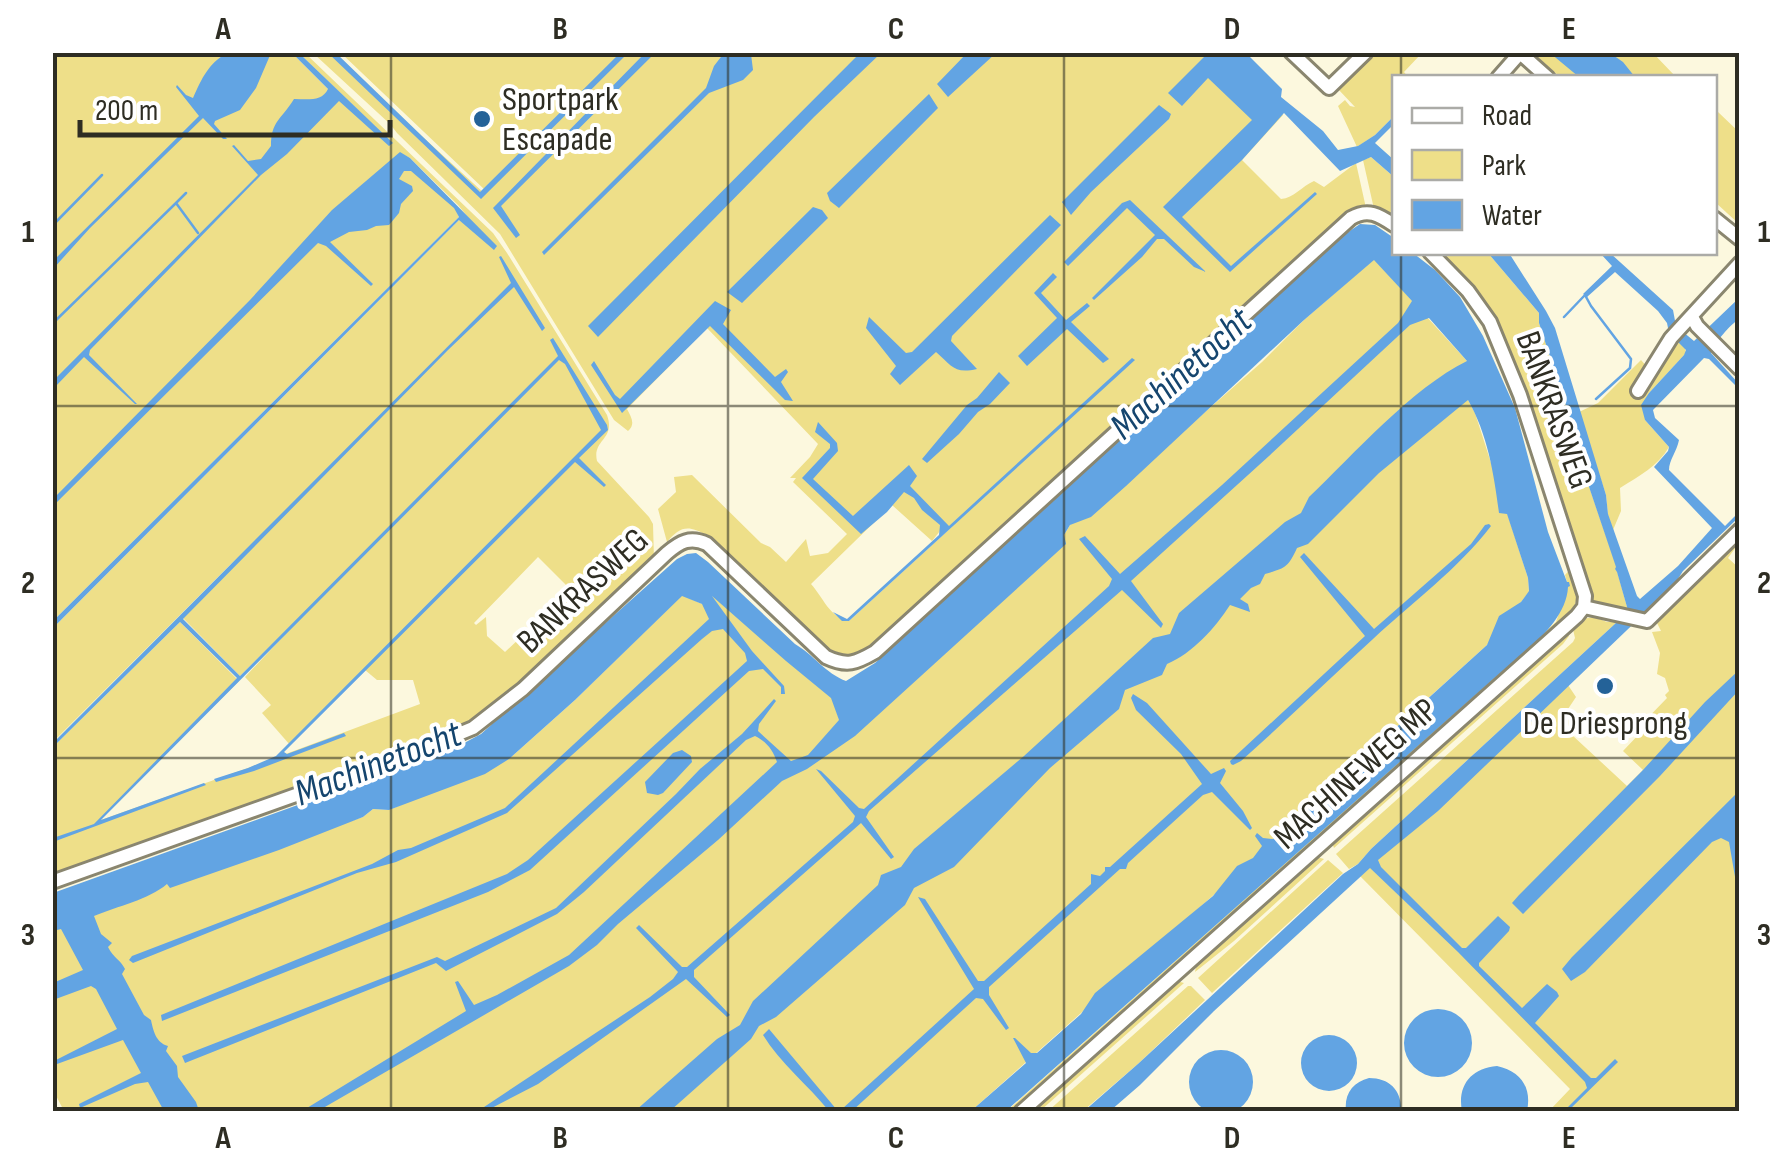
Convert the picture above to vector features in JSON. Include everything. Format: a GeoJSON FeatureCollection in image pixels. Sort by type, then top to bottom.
{"type":"FeatureCollection","features":[{"type":"Feature","properties":{"kind":"street"},"geometry":{"type":"LineString","coordinates":[[1290,52],[1329,88],[1366,52]]}},
{"type":"Feature","properties":{"kind":"street"},"geometry":{"type":"LineString","coordinates":[[1501,75],[1520,53],[1545,75]]}},
{"type":"Feature","properties":{"kind":"street","name":"BANKRASWEG"},"geometry":{"type":"LineString","coordinates":[[52,882],[408,755],[473,728],[523,689],[678,544],[688,540],[707,544],[826,656],[841,664],[863,659],[1350,218],[1370,212],[1392,224]]}},
{"type":"Feature","properties":{"kind":"street"},"geometry":{"type":"LineString","coordinates":[[1717,220],[1740,239]]}},
{"type":"Feature","properties":{"kind":"street","name":"BANKRASWEG"},"geometry":{"type":"LineString","coordinates":[[1433,255],[1468,291],[1490,322],[1520,395],[1586,596],[1584,608]]}},
{"type":"Feature","properties":{"kind":"street"},"geometry":{"type":"LineString","coordinates":[[1638,392],[1676,333],[1740,263]]}},
{"type":"Feature","properties":{"kind":"street"},"geometry":{"type":"LineString","coordinates":[[1692,317],[1740,368]]}},
{"type":"Feature","properties":{"kind":"street"},"geometry":{"type":"LineString","coordinates":[[1584,608],[1648,621],[1740,530]]}},
{"type":"Feature","properties":{"kind":"street","name":"MACHINEWEG MP"},"geometry":{"type":"LineString","coordinates":[[1021,1112],[1584,608]]}},
{"type":"Feature","properties":{"kind":"green space"},"geometry":{"type":"Polygon","coordinates":[[[52,53],[292,53],[392,143],[299,53],[305,53],[493,233],[507,253],[607,415],[609,430],[598,448],[597,461],[649,517],[653,524],[654,560],[483,717],[445,736],[53,878],[53,747],[180,622],[239,681],[98,821],[420,704],[413,680],[377,680],[365,670],[290,745],[262,713],[271,705],[245,677],[330,587],[240,676],[183,618],[268,531],[53,742],[53,628],[460,219],[494,249],[458,205],[402,154],[455,208],[459,217],[53,621],[52,53]],[[538,557],[474,623],[486,617],[487,636],[505,652],[571,590],[538,557]]]}},
{"type":"Feature","properties":{"kind":"green space"},"geometry":{"type":"Polygon","coordinates":[[[313,53],[331,53],[485,194],[341,53],[1221,53],[1283,115],[1242,160],[1281,199],[1314,181],[1324,187],[1356,163],[1366,208],[1348,214],[863,655],[840,658],[824,650],[706,535],[684,529],[667,542],[658,509],[676,492],[674,477],[692,475],[761,543],[786,562],[806,539],[810,556],[828,553],[847,534],[793,482],[796,478],[790,478],[818,444],[707,328],[627,409],[632,423],[628,431],[614,420],[500,234],[313,53]],[[892,505],[811,584],[831,611],[849,621],[955,524],[940,531],[932,541],[892,505]]]}},
{"type":"Feature","properties":{"kind":"green space"},"geometry":{"type":"Polygon","coordinates":[[[1370,53],[1421,54],[1404,72],[1406,75],[1392,75],[1392,118],[1357,147],[1338,106],[1345,100],[1355,107],[1338,89],[1353,75],[1351,71],[1370,53]]]}},
{"type":"Feature","properties":{"kind":"green space"},"geometry":{"type":"Polygon","coordinates":[[[1533,53],[1653,53],[1674,75],[1558,75],[1533,53]]]}},
{"type":"Feature","properties":{"kind":"green space"},"geometry":{"type":"Polygon","coordinates":[[[1717,112],[1739,132],[1739,224],[1717,204],[1717,112]]]}},
{"type":"Feature","properties":{"kind":"green space"},"geometry":{"type":"Polygon","coordinates":[[[1371,157],[1392,175],[1392,219],[1374,209],[1363,160],[1371,157]]]}},
{"type":"Feature","properties":{"kind":"green space"},"geometry":{"type":"Polygon","coordinates":[[[1438,255],[1490,255],[1539,313],[1629,614],[1600,608],[1589,596],[1516,368],[1487,305],[1463,276],[1438,255]]]}},
{"type":"Feature","properties":{"kind":"green space"},"geometry":{"type":"Polygon","coordinates":[[[1374,259],[1467,361],[1468,400],[1528,578],[1529,592],[1487,645],[971,1111],[63,1109],[53,1090],[52,931],[164,885],[363,817],[373,809],[389,810],[509,759],[682,595],[702,604],[713,596],[832,698],[839,719],[1064,535],[1070,525],[1196,420],[1374,259]]]}},
{"type":"Feature","properties":{"kind":"green space"},"geometry":{"type":"Polygon","coordinates":[[[1680,342],[1686,353],[1649,393],[1645,420],[1669,447],[1654,465],[1620,488],[1621,511],[1613,530],[1579,412],[1598,403],[1641,360],[1649,376],[1680,342]]]}},
{"type":"Feature","properties":{"kind":"green space"},"geometry":{"type":"Polygon","coordinates":[[[1739,538],[1728,558],[1740,569],[1739,1111],[1549,1111],[1570,1089],[1360,876],[1370,867],[1439,934],[1372,864],[1568,685],[1576,697],[1566,712],[1578,729],[1572,735],[1627,786],[1643,770],[1623,751],[1669,691],[1665,678],[1657,674],[1660,653],[1652,632],[1661,631],[1657,623],[1739,538]]]}},
{"type":"Feature","properties":{"kind":"green space"},"geometry":{"type":"Polygon","coordinates":[[[1572,567],[1577,597],[1570,615],[1016,1111],[1006,1112],[1556,622],[1568,586],[1565,575],[1572,567]]]}},
{"type":"Feature","properties":{"kind":"green space"},"geometry":{"type":"Polygon","coordinates":[[[1594,617],[1617,622],[1349,869],[1336,854],[1573,642],[1572,625],[1594,617]]]}},
{"type":"Feature","properties":{"kind":"green space"},"geometry":{"type":"Polygon","coordinates":[[[1566,630],[1569,636],[1563,644],[1334,848],[1331,840],[1566,630]]]}},
{"type":"Feature","properties":{"kind":"green space"},"geometry":{"type":"Polygon","coordinates":[[[1317,857],[1324,859],[1195,972],[1197,961],[1317,857]]]}},
{"type":"Feature","properties":{"kind":"green space"},"geometry":{"type":"Polygon","coordinates":[[[1328,860],[1343,873],[1212,993],[1198,978],[1328,860]]]}},
{"type":"Feature","properties":{"kind":"green space"},"geometry":{"type":"Polygon","coordinates":[[[1177,981],[1184,983],[1040,1111],[1028,1112],[1177,981]]]}},
{"type":"Feature","properties":{"kind":"green space"},"geometry":{"type":"Polygon","coordinates":[[[1188,986],[1205,1000],[1139,1063],[1083,1111],[1047,1112],[1188,986]]]}},
{"type":"Feature","properties":{"kind":"water"},"geometry":{"type":"Polygon","coordinates":[[[227,53],[271,53],[256,88],[240,110],[215,121],[227,139],[203,118],[53,269],[53,261],[199,116],[177,85],[193,98],[210,67],[227,53]]]}},
{"type":"Feature","properties":{"kind":"water"},"geometry":{"type":"Polygon","coordinates":[[[292,53],[299,53],[393,143],[389,146],[339,101],[90,350],[89,355],[137,404],[84,357],[53,389],[53,381],[258,175],[232,146],[248,161],[261,159],[271,146],[275,126],[294,99],[314,99],[328,89],[292,53]]]}},
{"type":"Feature","properties":{"kind":"water"},"geometry":{"type":"Polygon","coordinates":[[[328,53],[336,53],[480,192],[620,53],[628,53],[481,199],[328,53]]]}},
{"type":"Feature","properties":{"kind":"water"},"geometry":{"type":"Polygon","coordinates":[[[645,53],[655,53],[501,206],[520,235],[516,238],[493,208],[645,53]]]}},
{"type":"Feature","properties":{"kind":"water"},"geometry":{"type":"Polygon","coordinates":[[[724,53],[759,53],[751,54],[753,70],[743,80],[709,93],[544,255],[542,252],[706,88],[724,53]]]}},
{"type":"Feature","properties":{"kind":"water"},"geometry":{"type":"Polygon","coordinates":[[[860,53],[881,53],[598,337],[588,326],[860,53]]]}},
{"type":"Feature","properties":{"kind":"water"},"geometry":{"type":"Polygon","coordinates":[[[967,53],[996,53],[948,97],[937,84],[967,53]]]}},
{"type":"Feature","properties":{"kind":"water"},"geometry":{"type":"Polygon","coordinates":[[[1208,53],[1246,53],[1282,89],[1281,97],[1323,131],[1338,150],[1358,146],[1392,118],[1392,126],[1375,143],[1392,158],[1392,175],[1371,157],[1340,171],[1284,113],[1182,217],[1231,266],[1317,194],[1230,272],[1163,207],[1252,120],[1208,78],[1182,106],[1168,93],[1208,53]]]}},
{"type":"Feature","properties":{"kind":"water"},"geometry":{"type":"Polygon","coordinates":[[[1550,53],[1610,53],[1633,75],[1577,75],[1550,53]]]}},
{"type":"Feature","properties":{"kind":"water"},"geometry":{"type":"Polygon","coordinates":[[[929,94],[938,108],[839,208],[830,201],[827,193],[929,94]]]}},
{"type":"Feature","properties":{"kind":"water"},"geometry":{"type":"Polygon","coordinates":[[[1159,105],[1171,114],[1169,119],[1071,215],[1062,202],[1159,105]]]}},
{"type":"Feature","properties":{"kind":"water"},"geometry":{"type":"Polygon","coordinates":[[[400,152],[497,246],[494,250],[459,220],[53,628],[53,621],[459,217],[454,208],[411,171],[404,171],[399,179],[412,186],[413,191],[389,225],[349,232],[330,242],[371,286],[318,243],[53,506],[53,499],[250,300],[332,210],[400,152]]]}},
{"type":"Feature","properties":{"kind":"water"},"geometry":{"type":"Polygon","coordinates":[[[1130,200],[1206,272],[1194,267],[1164,239],[1157,239],[1094,300],[1155,235],[1127,208],[1068,266],[1064,262],[1122,203],[1130,200]]]}},
{"type":"Feature","properties":{"kind":"water"},"geometry":{"type":"Polygon","coordinates":[[[813,207],[828,218],[742,303],[727,292],[813,207]]]}},
{"type":"Feature","properties":{"kind":"water"},"geometry":{"type":"Polygon","coordinates":[[[1050,215],[1061,225],[952,336],[951,341],[977,369],[958,370],[936,352],[900,385],[890,374],[896,366],[866,328],[869,317],[906,353],[912,352],[1050,215]]]}},
{"type":"Feature","properties":{"kind":"water"},"geometry":{"type":"Polygon","coordinates":[[[1360,224],[1375,225],[1392,237],[1392,255],[1416,255],[1460,297],[1483,336],[1515,408],[1548,532],[1569,582],[1565,601],[1550,628],[1526,651],[1006,1111],[971,1111],[1026,1063],[1013,1038],[1031,1053],[1037,1053],[1081,1014],[1095,993],[1213,896],[1237,866],[1253,858],[1262,846],[1257,833],[1273,839],[1487,645],[1499,616],[1521,602],[1529,591],[1507,514],[1499,513],[1485,441],[1468,400],[1379,473],[1308,544],[1297,548],[1285,566],[1265,574],[1260,584],[1240,599],[1248,604],[1250,612],[1230,605],[1203,639],[1167,664],[1162,675],[1125,690],[1119,709],[1050,768],[954,867],[914,888],[905,905],[776,1017],[759,1026],[751,1039],[670,1111],[635,1111],[717,1039],[740,1025],[753,1001],[878,885],[881,875],[901,867],[914,849],[1024,756],[1153,638],[1170,634],[1179,613],[1285,522],[1301,513],[1309,497],[1384,423],[1425,388],[1467,361],[1429,318],[1410,325],[1131,581],[1163,624],[1161,628],[1122,590],[869,811],[866,817],[894,857],[891,859],[861,823],[694,970],[694,977],[730,1015],[727,1017],[686,979],[538,1084],[486,1111],[478,1111],[673,979],[678,972],[636,928],[639,925],[682,967],[687,967],[853,822],[855,816],[816,769],[864,809],[1109,586],[1112,579],[1079,539],[1085,536],[1120,574],[1398,323],[1412,301],[1374,260],[1091,517],[1070,525],[1064,535],[1066,544],[855,736],[782,781],[597,945],[569,966],[318,1111],[302,1111],[466,1011],[455,982],[474,1005],[569,955],[777,762],[769,747],[755,736],[746,740],[557,914],[446,971],[436,963],[185,1063],[182,1056],[437,957],[445,961],[556,908],[700,769],[742,734],[774,699],[758,731],[791,761],[808,755],[839,720],[831,698],[712,596],[752,651],[784,686],[785,694],[781,694],[781,687],[763,669],[749,671],[530,870],[488,892],[162,1021],[161,1015],[507,874],[528,860],[747,661],[745,653],[723,629],[702,639],[507,813],[396,862],[357,873],[133,963],[129,960],[505,808],[709,619],[702,604],[682,596],[575,700],[509,759],[485,774],[389,810],[373,809],[363,817],[279,850],[170,888],[167,884],[142,899],[94,916],[101,934],[112,943],[108,947],[125,969],[122,974],[144,1015],[151,1020],[158,1039],[168,1046],[166,1051],[177,1066],[178,1077],[199,1111],[164,1111],[148,1082],[80,1108],[79,1104],[141,1073],[123,1040],[57,1064],[56,1060],[117,1029],[91,986],[53,1000],[53,983],[83,970],[61,929],[53,931],[53,893],[453,749],[481,734],[687,554],[696,553],[708,562],[795,644],[846,681],[875,663],[1338,239],[1360,224]]]}},
{"type":"Feature","properties":{"kind":"water"},"geometry":{"type":"Polygon","coordinates":[[[1490,255],[1510,255],[1555,328],[1606,495],[1608,514],[1640,599],[1678,566],[1712,528],[1654,467],[1669,447],[1645,420],[1641,405],[1686,350],[1669,333],[1658,311],[1615,272],[1587,297],[1583,294],[1612,266],[1602,255],[1612,255],[1673,310],[1676,326],[1694,341],[1739,298],[1739,319],[1711,353],[1739,384],[1739,389],[1704,358],[1653,410],[1655,418],[1679,440],[1669,470],[1725,526],[1739,512],[1739,517],[1683,571],[1674,585],[1438,811],[1378,860],[1462,948],[1498,916],[1510,927],[1509,931],[1479,966],[1522,1008],[1547,984],[1557,992],[1559,996],[1535,1023],[1591,1078],[1596,1078],[1615,1059],[1618,1062],[1564,1111],[1587,1088],[1585,1082],[1370,868],[1110,1111],[1083,1112],[1629,614],[1539,313],[1490,255]]]}},
{"type":"Feature","properties":{"kind":"water"},"geometry":{"type":"Polygon","coordinates":[[[501,256],[545,328],[542,331],[514,287],[183,619],[240,676],[558,356],[550,340],[553,338],[607,425],[608,430],[579,458],[606,485],[575,462],[284,752],[344,733],[346,736],[216,782],[214,779],[276,756],[601,430],[565,364],[559,360],[101,820],[206,785],[53,842],[53,838],[94,824],[237,678],[180,622],[53,747],[53,743],[511,283],[501,256]]]}},
{"type":"Feature","properties":{"kind":"water"},"geometry":{"type":"Polygon","coordinates":[[[1053,273],[1057,277],[1041,293],[1066,320],[1087,303],[1090,306],[1071,322],[1109,359],[1103,363],[1067,329],[1027,366],[1018,356],[1057,318],[1034,293],[1053,273]]]}},
{"type":"Feature","properties":{"kind":"water"},"geometry":{"type":"Polygon","coordinates":[[[715,301],[731,310],[723,324],[775,377],[786,369],[781,382],[793,401],[785,400],[710,326],[622,413],[591,365],[594,361],[620,399],[715,301]]]}},
{"type":"Feature","properties":{"kind":"water"},"geometry":{"type":"Polygon","coordinates":[[[1132,358],[1135,360],[849,621],[842,621],[833,612],[847,619],[939,535],[940,525],[904,492],[861,534],[802,478],[830,448],[815,432],[818,422],[837,443],[838,451],[813,479],[853,516],[909,465],[917,476],[910,486],[949,526],[1132,358]]]}},
{"type":"Feature","properties":{"kind":"water"},"geometry":{"type":"Polygon","coordinates":[[[999,372],[1010,383],[927,463],[922,459],[967,405],[999,372]]]}},
{"type":"Feature","properties":{"kind":"water"},"geometry":{"type":"Polygon","coordinates":[[[1489,524],[1478,542],[1450,571],[1241,761],[1231,764],[1365,636],[1300,557],[1304,553],[1374,629],[1489,524]]]}},
{"type":"Feature","properties":{"kind":"water"},"geometry":{"type":"Polygon","coordinates":[[[1739,670],[1739,690],[1523,914],[1512,903],[1519,895],[1739,670]]]}},
{"type":"Feature","properties":{"kind":"water"},"geometry":{"type":"Polygon","coordinates":[[[1133,694],[1147,703],[1211,774],[1224,768],[1220,783],[1252,828],[1212,792],[1203,795],[1126,869],[1120,869],[989,987],[989,995],[1009,1028],[1006,1030],[983,999],[976,998],[852,1111],[829,1111],[763,1035],[769,1029],[837,1110],[842,1109],[974,989],[918,897],[925,899],[978,981],[984,981],[1091,884],[1091,874],[1100,876],[1105,867],[1110,867],[1202,784],[1181,754],[1136,710],[1133,694]]]}},
{"type":"Feature","properties":{"kind":"water"},"geometry":{"type":"Polygon","coordinates":[[[682,750],[691,756],[692,762],[663,793],[647,793],[645,782],[673,753],[682,750]]]}},
{"type":"Feature","properties":{"kind":"water"},"geometry":{"type":"Polygon","coordinates":[[[1739,791],[1739,900],[1729,842],[1721,838],[1712,842],[1585,972],[1571,981],[1562,969],[1572,957],[1739,791]]]}},
{"type":"Feature","properties":{"kind":"water"},"geometry":{"type":"Polygon","coordinates":[[[1438,1009],[1462,1019],[1472,1043],[1462,1067],[1438,1077],[1414,1067],[1404,1043],[1414,1019],[1438,1009]]]}},
{"type":"Feature","properties":{"kind":"water"},"geometry":{"type":"Polygon","coordinates":[[[1329,1035],[1348,1044],[1357,1063],[1348,1082],[1329,1091],[1310,1082],[1301,1063],[1310,1044],[1329,1035]]]}},
{"type":"Feature","properties":{"kind":"water"},"geometry":{"type":"Polygon","coordinates":[[[1221,1050],[1244,1059],[1253,1082],[1244,1105],[1221,1114],[1198,1105],[1189,1082],[1198,1059],[1221,1050]]]}},
{"type":"Feature","properties":{"kind":"water"},"geometry":{"type":"Polygon","coordinates":[[[1497,1066],[1513,1072],[1523,1082],[1528,1095],[1527,1111],[1462,1111],[1462,1094],[1468,1080],[1480,1070],[1497,1066]]]}},
{"type":"Feature","properties":{"kind":"water"},"geometry":{"type":"Polygon","coordinates":[[[1369,1078],[1383,1080],[1393,1087],[1401,1111],[1346,1111],[1351,1090],[1369,1078]]]}},
{"type":"Feature","properties":{"kind":"waterway"},"geometry":{"type":"LineString","coordinates":[[52,226],[102,175]]}},
{"type":"Feature","properties":{"kind":"waterway"},"geometry":{"type":"LineString","coordinates":[[186,193],[176,203],[198,233]]}},
{"type":"Feature","properties":{"kind":"waterway"},"geometry":{"type":"LineString","coordinates":[[52,324],[176,203]]}},
{"type":"Feature","properties":{"kind":"waterway"},"geometry":{"type":"LineString","coordinates":[[1564,317],[1585,295],[1631,359],[1630,368],[1596,399]]}},
{"type":"Feature","properties":{"kind":"place","name":"Sportpark Escapade"},"geometry":{"type":"Point","coordinates":[482,119]}},
{"type":"Feature","properties":{"kind":"place","name":"De Driesprong"},"geometry":{"type":"Point","coordinates":[1605,686]}},
{"type":"Feature","properties":{"kind":"water label","name":"Machinetocht"},"geometry":{"type":"Point","coordinates":[1181,374]}},
{"type":"Feature","properties":{"kind":"water label","name":"Machinetocht"},"geometry":{"type":"Point","coordinates":[378,764]}}]}
